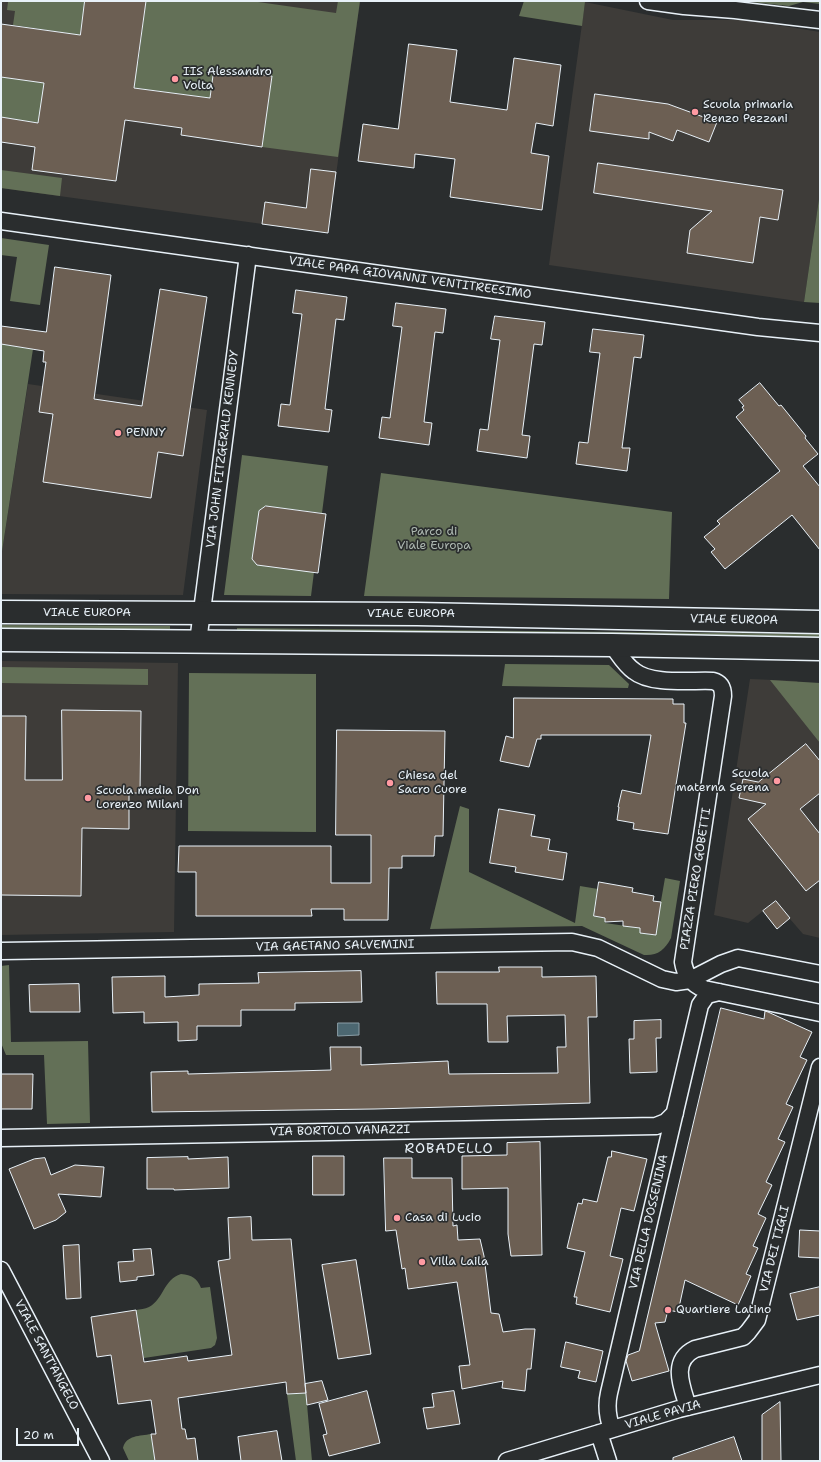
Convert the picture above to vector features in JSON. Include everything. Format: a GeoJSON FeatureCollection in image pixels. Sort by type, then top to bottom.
{"type":"FeatureCollection","features":[{"type":"Feature","properties":{"kind":"street"},"geometry":{"type":"LineString","coordinates":[[648,1],[820,20]]}},
{"type":"Feature","properties":{"kind":"street","name":"VIALE PAPA GIOVANNI VENTITREESIMO"},"geometry":{"type":"LineString","coordinates":[[1,220],[758,327],[820,334]]}},
{"type":"Feature","properties":{"kind":"street","name":"VIA JOHN FITZGERALD KENNEDY"},"geometry":{"type":"LineString","coordinates":[[198,642],[248,255]]}},
{"type":"Feature","properties":{"kind":"street","name":"VIALE EUROPA"},"geometry":{"type":"LineString","coordinates":[[1,612],[500,615],[820,622]]}},
{"type":"Feature","properties":{"kind":"street"},"geometry":{"type":"LineString","coordinates":[[1,640],[612,645],[820,649]]}},
{"type":"Feature","properties":{"kind":"street","name":"PIAZZA PIERO GOBETTI"},"geometry":{"type":"LineString","coordinates":[[612,645],[634,672],[649,679],[713,681],[717,682],[723,690],[683,962],[684,969],[676,980]]}},
{"type":"Feature","properties":{"kind":"street","name":"VIA GAETANO SALVEMINI"},"geometry":{"type":"LineString","coordinates":[[1,951],[572,942],[598,948],[676,980]]}},
{"type":"Feature","properties":{"kind":"street"},"geometry":{"type":"LineString","coordinates":[[676,980],[721,964],[730,959],[738,958],[820,974]]}},
{"type":"Feature","properties":{"kind":"street"},"geometry":{"type":"LineString","coordinates":[[683,962],[681,973],[672,979],[704,989],[819,1013]]}},
{"type":"Feature","properties":{"kind":"street","name":"VIA DELLA DOSSENINA"},"geometry":{"type":"LineString","coordinates":[[676,980],[687,990],[696,1002],[698,1016]]}},
{"type":"Feature","properties":{"kind":"street","name":"VIA DELLA DOSSENINA"},"geometry":{"type":"LineString","coordinates":[[608,1461],[605,1431],[609,1392],[675,1113],[703,1000],[707,996],[719,992]]}},
{"type":"Feature","properties":{"kind":"street","name":"VIA DEI TIGLI"},"geometry":{"type":"LineString","coordinates":[[688,1407],[679,1376],[681,1362],[684,1356],[695,1349],[743,1337],[757,1320],[820,1067]]}},
{"type":"Feature","properties":{"kind":"street","name":"VIA BORTOLO VANAZZI"},"geometry":{"type":"LineString","coordinates":[[1,1138],[656,1126],[666,1122],[675,1113]]}},
{"type":"Feature","properties":{"kind":"street","name":"VIALE SANT'ANGELO"},"geometry":{"type":"LineString","coordinates":[[1,1270],[101,1461]]}},
{"type":"Feature","properties":{"kind":"street","name":"VIALE PAVIA"},"geometry":{"type":"LineString","coordinates":[[507,1461],[688,1407],[820,1375]]}},
{"type":"Feature","properties":{"kind":"shaded area","name":"IIS Alessandro Volta"},"geometry":{"type":"Polygon","coordinates":[[[1,1],[360,1],[328,233],[1,188],[1,1]]]}},
{"type":"Feature","properties":{"kind":"shaded area","name":"Scuola primaria Renzo Pezzani"},"geometry":{"type":"Polygon","coordinates":[[[585,2],[673,20],[747,20],[820,32],[820,192],[804,302],[549,265],[585,2]]]}},
{"type":"Feature","properties":{"kind":"shaded area"},"geometry":{"type":"Polygon","coordinates":[[[28,384],[207,410],[183,595],[1,594],[1,558],[28,384]]]}},
{"type":"Feature","properties":{"kind":"shaded area","name":"Scuola media Don Lorenzo Milani"},"geometry":{"type":"Polygon","coordinates":[[[1,661],[178,663],[174,932],[1,935],[1,661]]]}},
{"type":"Feature","properties":{"kind":"shaded area","name":"Scuola materna Serena"},"geometry":{"type":"Polygon","coordinates":[[[750,679],[797,681],[820,710],[820,938],[803,934],[790,919],[777,929],[763,911],[748,923],[714,915],[750,679]]]}},
{"type":"Feature","properties":{"kind":"green space"},"geometry":{"type":"Polygon","coordinates":[[[1,1],[85,1],[80,35],[13,25],[15,11],[7,10],[8,2],[1,1]]]}},
{"type":"Feature","properties":{"kind":"green space"},"geometry":{"type":"Polygon","coordinates":[[[146,1],[251,1],[336,13],[338,1],[360,1],[338,157],[262,147],[272,76],[214,68],[210,98],[122,86],[125,63],[138,64],[146,1]]]}},
{"type":"Feature","properties":{"kind":"green space"},"geometry":{"type":"Polygon","coordinates":[[[524,1],[585,2],[582,26],[519,16],[524,1]]]}},
{"type":"Feature","properties":{"kind":"green space"},"geometry":{"type":"Polygon","coordinates":[[[742,1],[820,1],[820,4],[803,2],[789,6],[742,1]]]}},
{"type":"Feature","properties":{"kind":"green space"},"geometry":{"type":"Polygon","coordinates":[[[1,77],[73,87],[38,123],[1,117],[1,77]]]}},
{"type":"Feature","properties":{"kind":"green space"},"geometry":{"type":"Polygon","coordinates":[[[1,170],[62,178],[60,196],[1,188],[1,170]]]}},
{"type":"Feature","properties":{"kind":"green space"},"geometry":{"type":"Polygon","coordinates":[[[820,192],[820,303],[804,302],[820,192]]]}},
{"type":"Feature","properties":{"kind":"green space"},"geometry":{"type":"Polygon","coordinates":[[[1,238],[49,245],[40,305],[10,301],[17,257],[1,255],[1,238]]]}},
{"type":"Feature","properties":{"kind":"green space"},"geometry":{"type":"Polygon","coordinates":[[[1,344],[33,349],[1,558],[1,344]]]}},
{"type":"Feature","properties":{"kind":"green space"},"geometry":{"type":"Polygon","coordinates":[[[242,455],[328,466],[322,513],[266,506],[259,511],[314,572],[311,596],[224,595],[242,455]]]}},
{"type":"Feature","properties":{"kind":"green space","name":"Parco di Viale Europa"},"geometry":{"type":"Polygon","coordinates":[[[381,473],[672,512],[669,599],[364,596],[381,473]]]}},
{"type":"Feature","properties":{"kind":"green space"},"geometry":{"type":"Polygon","coordinates":[[[1,625],[170,626],[170,635],[1,633],[1,625]]]}},
{"type":"Feature","properties":{"kind":"green space"},"geometry":{"type":"Polygon","coordinates":[[[237,628],[820,634],[820,641],[237,635],[237,628]]]}},
{"type":"Feature","properties":{"kind":"green space"},"geometry":{"type":"Polygon","coordinates":[[[505,664],[609,665],[629,684],[628,688],[502,686],[505,664]]]}},
{"type":"Feature","properties":{"kind":"green space"},"geometry":{"type":"Polygon","coordinates":[[[1,667],[148,669],[148,685],[1,683],[1,667]]]}},
{"type":"Feature","properties":{"kind":"green space"},"geometry":{"type":"Polygon","coordinates":[[[189,673],[316,674],[316,832],[188,831],[189,673]]]}},
{"type":"Feature","properties":{"kind":"green space"},"geometry":{"type":"Polygon","coordinates":[[[770,680],[820,683],[820,743],[770,680]]]}},
{"type":"Feature","properties":{"kind":"green space"},"geometry":{"type":"Polygon","coordinates":[[[460,806],[469,809],[469,872],[575,923],[580,886],[598,889],[594,916],[605,918],[605,923],[640,928],[640,933],[655,935],[665,878],[680,881],[671,938],[669,942],[657,953],[644,955],[582,926],[430,929],[460,806]]]}},
{"type":"Feature","properties":{"kind":"green space"},"geometry":{"type":"Polygon","coordinates":[[[9,965],[11,1042],[88,1041],[90,1123],[47,1124],[44,1055],[6,1055],[1,1043],[1,966],[9,965]]]}},
{"type":"Feature","properties":{"kind":"green space"},"geometry":{"type":"Polygon","coordinates":[[[181,1274],[194,1278],[201,1288],[210,1287],[217,1338],[215,1345],[211,1348],[144,1358],[136,1310],[147,1308],[154,1304],[167,1285],[175,1277],[181,1274]]]}},
{"type":"Feature","properties":{"kind":"green space"},"geometry":{"type":"Polygon","coordinates":[[[306,1393],[312,1461],[296,1461],[287,1394],[306,1393]]]}},
{"type":"Feature","properties":{"kind":"green space"},"geometry":{"type":"Polygon","coordinates":[[[151,1434],[155,1461],[129,1461],[123,1448],[127,1441],[130,1438],[151,1434]]]}},
{"type":"Feature","properties":{"kind":"water"},"geometry":{"type":"Polygon","coordinates":[[[338,1023],[359,1023],[359,1035],[338,1036],[338,1023]]]}},
{"type":"Feature","properties":{"kind":"building"},"geometry":{"type":"Polygon","coordinates":[[[85,1],[146,1],[134,88],[210,98],[214,68],[272,76],[262,147],[181,135],[182,128],[125,120],[116,181],[32,170],[35,147],[1,142],[1,117],[38,123],[44,83],[1,77],[1,24],[80,35],[85,1]]]}},
{"type":"Feature","properties":{"kind":"building"},"geometry":{"type":"Polygon","coordinates":[[[409,44],[457,50],[450,102],[507,110],[514,58],[561,65],[553,126],[536,123],[531,153],[549,156],[542,210],[450,197],[455,159],[415,154],[414,168],[358,161],[363,124],[398,129],[409,44]]]}},
{"type":"Feature","properties":{"kind":"building"},"geometry":{"type":"Polygon","coordinates":[[[595,94],[668,104],[717,122],[709,142],[677,130],[673,141],[649,132],[649,139],[590,131],[595,94]]]}},
{"type":"Feature","properties":{"kind":"building"},"geometry":{"type":"Polygon","coordinates":[[[598,163],[783,190],[778,220],[760,217],[753,263],[687,253],[690,230],[712,211],[594,193],[598,163]]]}},
{"type":"Feature","properties":{"kind":"building"},"geometry":{"type":"Polygon","coordinates":[[[311,169],[336,172],[328,233],[262,224],[265,202],[306,208],[311,169]]]}},
{"type":"Feature","properties":{"kind":"building"},"geometry":{"type":"Polygon","coordinates":[[[55,267],[111,275],[94,399],[142,406],[160,289],[207,297],[183,456],[158,452],[151,498],[43,482],[53,414],[39,412],[46,362],[43,362],[44,351],[1,344],[1,326],[46,332],[55,267]]]}},
{"type":"Feature","properties":{"kind":"building"},"geometry":{"type":"Polygon","coordinates":[[[296,290],[347,297],[344,320],[336,319],[325,409],[332,410],[329,432],[278,426],[281,404],[290,405],[302,314],[293,313],[296,290]]]}},
{"type":"Feature","properties":{"kind":"building"},"geometry":{"type":"Polygon","coordinates":[[[396,303],[446,309],[443,333],[435,332],[424,422],[432,423],[429,445],[379,438],[382,417],[390,418],[402,327],[393,326],[396,303]]]}},
{"type":"Feature","properties":{"kind":"building"},"geometry":{"type":"Polygon","coordinates":[[[495,316],[545,322],[542,345],[534,344],[522,435],[530,436],[527,458],[477,451],[480,429],[488,430],[500,340],[491,339],[495,316]]]}},
{"type":"Feature","properties":{"kind":"building"},"geometry":{"type":"Polygon","coordinates":[[[593,329],[644,335],[641,358],[634,357],[622,448],[630,448],[627,471],[576,464],[579,442],[588,443],[600,353],[590,352],[593,329]]]}},
{"type":"Feature","properties":{"kind":"building"},"geometry":{"type":"Polygon","coordinates":[[[760,383],[779,406],[781,405],[806,436],[805,438],[818,454],[803,466],[820,487],[820,550],[792,515],[725,569],[711,552],[715,549],[704,537],[720,524],[717,521],[780,471],[736,417],[744,410],[742,407],[744,406],[739,400],[760,383]]]}},
{"type":"Feature","properties":{"kind":"building"},"geometry":{"type":"Polygon","coordinates":[[[266,506],[326,514],[318,573],[257,565],[252,559],[259,511],[266,506]]]}},
{"type":"Feature","properties":{"kind":"building"},"geometry":{"type":"Polygon","coordinates":[[[514,698],[673,699],[673,704],[684,704],[684,723],[686,723],[668,834],[633,829],[634,823],[617,820],[622,790],[641,794],[651,735],[541,735],[541,739],[537,739],[529,767],[500,761],[506,736],[513,738],[514,698]]]}},
{"type":"Feature","properties":{"kind":"building"},"geometry":{"type":"Polygon","coordinates":[[[62,710],[141,711],[140,793],[129,793],[129,829],[82,828],[81,896],[1,895],[1,716],[26,716],[25,780],[62,780],[62,710]]]}},
{"type":"Feature","properties":{"kind":"building"},"geometry":{"type":"Polygon","coordinates":[[[337,730],[445,731],[443,836],[435,836],[434,856],[402,856],[402,868],[389,868],[388,920],[344,920],[344,909],[311,909],[312,916],[196,916],[196,872],[178,872],[179,846],[331,846],[331,883],[371,883],[371,835],[336,835],[337,730]]]}},
{"type":"Feature","properties":{"kind":"building"},"geometry":{"type":"Polygon","coordinates":[[[806,744],[820,761],[820,793],[800,809],[820,834],[820,880],[806,891],[748,819],[766,804],[739,798],[743,779],[758,782],[806,744]]]}},
{"type":"Feature","properties":{"kind":"building"},"geometry":{"type":"Polygon","coordinates":[[[499,809],[535,815],[531,836],[550,839],[548,850],[567,853],[563,880],[515,872],[516,867],[490,863],[499,809]]]}},
{"type":"Feature","properties":{"kind":"building"},"geometry":{"type":"Polygon","coordinates":[[[599,882],[633,888],[632,892],[654,896],[653,901],[661,902],[656,935],[640,933],[640,928],[623,926],[623,921],[605,922],[605,918],[594,916],[599,882]]]}},
{"type":"Feature","properties":{"kind":"building"},"geometry":{"type":"Polygon","coordinates":[[[776,901],[790,918],[777,929],[763,911],[776,901]]]}},
{"type":"Feature","properties":{"kind":"building"},"geometry":{"type":"Polygon","coordinates":[[[499,967],[542,967],[542,977],[596,976],[597,1017],[588,1017],[590,1103],[375,1109],[152,1112],[151,1072],[188,1071],[188,1074],[331,1070],[330,1047],[361,1047],[361,1065],[448,1061],[449,1074],[558,1073],[557,1047],[566,1047],[565,1015],[507,1016],[508,1042],[488,1042],[487,1004],[437,1004],[436,972],[499,972],[499,967]]]}},
{"type":"Feature","properties":{"kind":"building"},"geometry":{"type":"Polygon","coordinates":[[[361,971],[362,1002],[295,1003],[295,1010],[241,1010],[241,1026],[197,1026],[197,1040],[178,1041],[178,1022],[144,1023],[144,1012],[113,1013],[112,977],[165,976],[165,997],[199,995],[199,984],[259,983],[258,973],[361,971]]]}},
{"type":"Feature","properties":{"kind":"building"},"geometry":{"type":"Polygon","coordinates":[[[79,984],[80,1012],[30,1012],[29,985],[79,984]]]}},
{"type":"Feature","properties":{"kind":"building"},"geometry":{"type":"Polygon","coordinates":[[[721,1008],[764,1019],[765,1011],[812,1032],[800,1057],[807,1060],[786,1104],[793,1107],[778,1139],[785,1142],[766,1182],[772,1185],[758,1214],[766,1218],[753,1246],[758,1248],[746,1274],[751,1276],[738,1305],[685,1280],[678,1312],[668,1310],[665,1322],[655,1323],[669,1371],[632,1381],[626,1361],[628,1355],[639,1351],[721,1008]]]}},
{"type":"Feature","properties":{"kind":"building"},"geometry":{"type":"Polygon","coordinates":[[[661,1020],[661,1038],[656,1038],[657,1072],[630,1073],[629,1039],[634,1039],[634,1021],[661,1020]]]}},
{"type":"Feature","properties":{"kind":"building"},"geometry":{"type":"Polygon","coordinates":[[[1,1074],[33,1074],[32,1109],[1,1109],[1,1074]]]}},
{"type":"Feature","properties":{"kind":"building"},"geometry":{"type":"Polygon","coordinates":[[[540,1142],[542,1255],[511,1256],[508,1234],[508,1188],[462,1189],[462,1156],[507,1155],[507,1143],[540,1142]]]}},
{"type":"Feature","properties":{"kind":"building"},"geometry":{"type":"Polygon","coordinates":[[[612,1151],[647,1159],[634,1211],[621,1208],[610,1256],[623,1259],[610,1312],[576,1304],[577,1297],[574,1297],[585,1252],[567,1248],[578,1203],[582,1204],[583,1199],[597,1202],[608,1157],[611,1157],[612,1151]]]}},
{"type":"Feature","properties":{"kind":"building"},"geometry":{"type":"Polygon","coordinates":[[[313,1156],[344,1156],[344,1195],[313,1195],[313,1156]]]}},
{"type":"Feature","properties":{"kind":"building"},"geometry":{"type":"Polygon","coordinates":[[[188,1157],[188,1159],[228,1157],[229,1188],[174,1190],[147,1189],[147,1158],[188,1157]]]}},
{"type":"Feature","properties":{"kind":"building"},"geometry":{"type":"Polygon","coordinates":[[[45,1158],[51,1175],[75,1165],[104,1167],[101,1197],[58,1194],[66,1212],[56,1220],[34,1229],[9,1169],[34,1159],[45,1158]]]}},
{"type":"Feature","properties":{"kind":"building"},"geometry":{"type":"Polygon","coordinates":[[[384,1158],[412,1158],[412,1178],[452,1178],[453,1226],[457,1225],[458,1240],[480,1239],[484,1256],[491,1313],[499,1314],[503,1332],[535,1329],[531,1369],[527,1369],[525,1391],[502,1388],[503,1381],[462,1389],[459,1366],[470,1365],[457,1282],[408,1289],[405,1268],[402,1269],[396,1230],[386,1231],[384,1158]]]}},
{"type":"Feature","properties":{"kind":"building"},"geometry":{"type":"Polygon","coordinates":[[[251,1217],[252,1240],[291,1239],[306,1393],[287,1394],[286,1382],[178,1398],[182,1429],[185,1429],[187,1439],[195,1438],[198,1461],[155,1461],[151,1434],[156,1434],[151,1400],[118,1404],[111,1355],[97,1357],[91,1317],[136,1310],[144,1362],[187,1356],[188,1361],[232,1355],[218,1261],[230,1259],[228,1218],[251,1217]]]}},
{"type":"Feature","properties":{"kind":"building"},"geometry":{"type":"Polygon","coordinates":[[[800,1230],[820,1231],[820,1258],[799,1257],[800,1230]]]}},
{"type":"Feature","properties":{"kind":"building"},"geometry":{"type":"Polygon","coordinates":[[[79,1245],[81,1298],[66,1299],[63,1246],[79,1245]]]}},
{"type":"Feature","properties":{"kind":"building"},"geometry":{"type":"Polygon","coordinates":[[[151,1249],[154,1275],[137,1277],[137,1280],[120,1282],[118,1262],[134,1261],[133,1250],[151,1249]]]}},
{"type":"Feature","properties":{"kind":"building"},"geometry":{"type":"Polygon","coordinates":[[[356,1260],[371,1354],[338,1359],[322,1265],[356,1260]]]}},
{"type":"Feature","properties":{"kind":"building"},"geometry":{"type":"Polygon","coordinates":[[[820,1287],[820,1315],[797,1320],[790,1294],[820,1287]]]}},
{"type":"Feature","properties":{"kind":"building"},"geometry":{"type":"Polygon","coordinates":[[[566,1342],[603,1351],[596,1382],[578,1378],[580,1371],[561,1367],[566,1342]]]}},
{"type":"Feature","properties":{"kind":"building"},"geometry":{"type":"Polygon","coordinates":[[[322,1381],[328,1400],[307,1405],[305,1384],[322,1381]]]}},
{"type":"Feature","properties":{"kind":"building"},"geometry":{"type":"Polygon","coordinates":[[[367,1391],[380,1443],[329,1456],[323,1435],[327,1434],[319,1404],[367,1391]]]}},
{"type":"Feature","properties":{"kind":"building"},"geometry":{"type":"Polygon","coordinates":[[[454,1391],[460,1424],[427,1429],[423,1408],[434,1407],[432,1394],[454,1391]]]}},
{"type":"Feature","properties":{"kind":"building"},"geometry":{"type":"Polygon","coordinates":[[[780,1402],[781,1461],[762,1461],[762,1415],[780,1402]]]}},
{"type":"Feature","properties":{"kind":"building"},"geometry":{"type":"Polygon","coordinates":[[[277,1431],[282,1461],[241,1461],[238,1437],[277,1431]]]}},
{"type":"Feature","properties":{"kind":"building"},"geometry":{"type":"Polygon","coordinates":[[[734,1437],[742,1461],[673,1461],[673,1458],[734,1437]]]}},
{"type":"Feature","properties":{"kind":"place","name":"IIS Alessandro Volta"},"geometry":{"type":"Point","coordinates":[175,79]}},
{"type":"Feature","properties":{"kind":"place","name":"Scuola primaria Renzo Pezzani"},"geometry":{"type":"Point","coordinates":[695,112]}},
{"type":"Feature","properties":{"kind":"place","name":"PENNY"},"geometry":{"type":"Point","coordinates":[118,433]}},
{"type":"Feature","properties":{"kind":"place","name":"Scuola materna Serena"},"geometry":{"type":"Point","coordinates":[777,781]}},
{"type":"Feature","properties":{"kind":"place","name":"Chiesa del Sacro Cuore"},"geometry":{"type":"Point","coordinates":[390,783]}},
{"type":"Feature","properties":{"kind":"place","name":"Scuola media Don Lorenzo Milani"},"geometry":{"type":"Point","coordinates":[88,798]}},
{"type":"Feature","properties":{"kind":"place","name":"Casa di Lucio"},"geometry":{"type":"Point","coordinates":[397,1218]}},
{"type":"Feature","properties":{"kind":"place","name":"Villa Laila"},"geometry":{"type":"Point","coordinates":[422,1262]}},
{"type":"Feature","properties":{"kind":"place","name":"Quartiere Latino"},"geometry":{"type":"Point","coordinates":[668,1310]}},
{"type":"Feature","properties":{"kind":"district","name":"ROBADELLO"},"geometry":{"type":"Point","coordinates":[449,1149]}}]}
